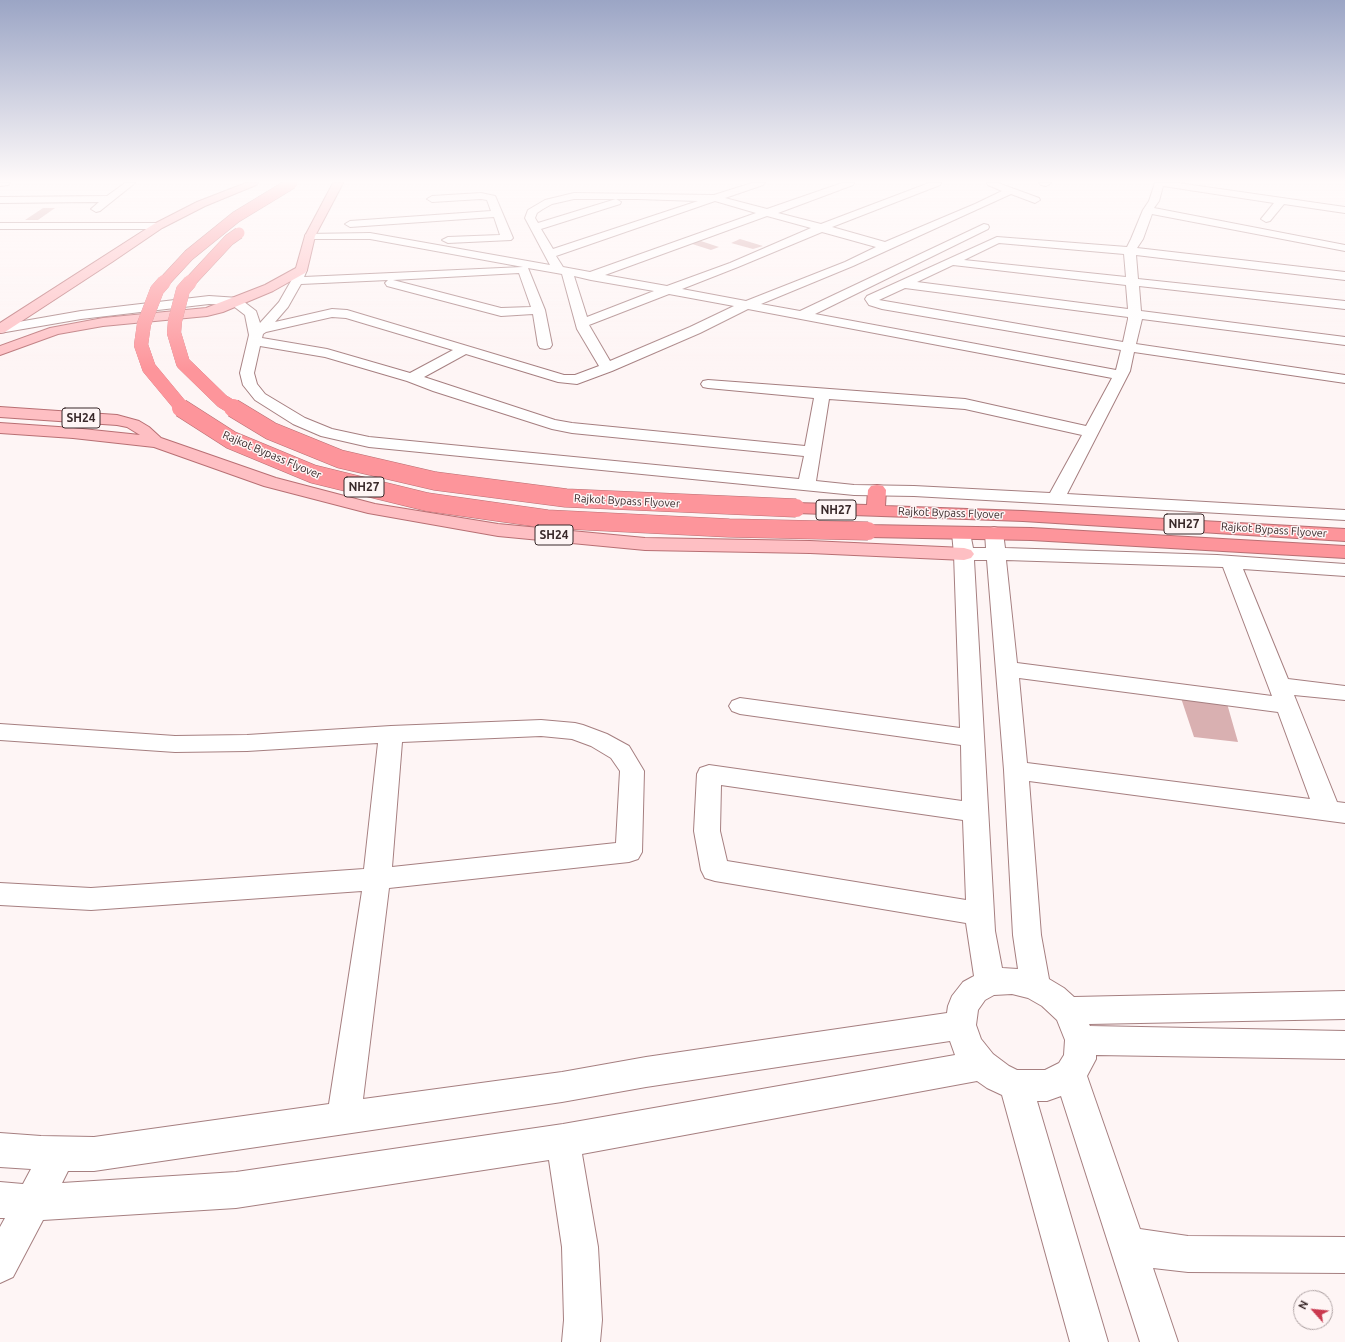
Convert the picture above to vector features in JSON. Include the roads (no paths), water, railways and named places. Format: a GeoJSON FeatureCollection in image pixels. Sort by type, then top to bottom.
{"type":"FeatureCollection","features":[{"type":"Feature","properties":{"kind":"highway","name":"Rajkot Bypass Flyover"},"geometry":{"type":"LineString","coordinates":[[201,246],[189,255],[157,290],[144,324],[141,345],[149,368],[180,408],[231,440],[314,474],[427,502],[547,519],[730,528],[868,531],[962,543]]}},
{"type":"Feature","properties":{"kind":"highway","name":"Rajkot Bypass Flyover"},"geometry":{"type":"LineString","coordinates":[[224,246],[183,290],[175,321],[174,333],[183,363],[222,400],[271,431],[340,459],[435,481],[566,498],[1130,521],[1345,535]]}},
{"type":"Feature","properties":{"kind":"highway"},"geometry":{"type":"LineString","coordinates":[[876,511],[877,490]]}},
{"type":"Feature","properties":{"kind":"highway","name":"Rajkot Bypass Flyover"},"geometry":{"type":"LineString","coordinates":[[994,544],[1063,536],[1345,552]]}},
{"type":"Feature","properties":{"kind":"main road"},"geometry":{"type":"LineString","coordinates":[[0,329],[129,246]]}},
{"type":"Feature","properties":{"kind":"main road"},"geometry":{"type":"LineString","coordinates":[[0,351],[55,331],[103,322],[207,312],[218,309],[299,275],[308,246]]}},
{"type":"Feature","properties":{"kind":"main road","name":"SH24"},"geometry":{"type":"LineString","coordinates":[[0,412],[117,420],[133,424],[143,430],[156,442]]}},
{"type":"Feature","properties":{"kind":"main road","name":"SH24"},"geometry":{"type":"LineString","coordinates":[[0,428],[72,433],[156,442],[270,482],[367,507],[498,530],[645,544],[810,547],[962,543]]}},
{"type":"Feature","properties":{"kind":"street"},"geometry":{"type":"LineString","coordinates":[[426,246],[520,266],[563,271],[670,290],[1121,375]]}},
{"type":"Feature","properties":{"kind":"street"},"geometry":{"type":"LineString","coordinates":[[511,246],[539,310],[545,345]]}},
{"type":"Feature","properties":{"kind":"street"},"geometry":{"type":"LineString","coordinates":[[545,246],[563,271],[587,334],[607,368]]}},
{"type":"Feature","properties":{"kind":"street"},"geometry":{"type":"LineString","coordinates":[[550,254],[575,246]]}},
{"type":"Feature","properties":{"kind":"street"},"geometry":{"type":"LineString","coordinates":[[590,276],[675,246]]}},
{"type":"Feature","properties":{"kind":"street"},"geometry":{"type":"LineString","coordinates":[[583,323],[670,290],[778,246]]}},
{"type":"Feature","properties":{"kind":"street"},"geometry":{"type":"LineString","coordinates":[[284,304],[332,313],[347,314],[570,380],[583,378],[607,368],[695,330],[747,305],[849,264],[886,246]]}},
{"type":"Feature","properties":{"kind":"street"},"geometry":{"type":"LineString","coordinates":[[802,315],[945,246]]}},
{"type":"Feature","properties":{"kind":"street"},"geometry":{"type":"LineString","coordinates":[[986,246],[871,299],[873,302],[882,305],[1129,347],[1345,379]]}},
{"type":"Feature","properties":{"kind":"street"},"geometry":{"type":"LineString","coordinates":[[1065,246],[1130,251],[1345,276]]}},
{"type":"Feature","properties":{"kind":"street"},"geometry":{"type":"LineString","coordinates":[[1056,499],[1121,375],[1129,347],[1135,315],[1130,251],[1133,246]]}},
{"type":"Feature","properties":{"kind":"street"},"geometry":{"type":"LineString","coordinates":[[1333,246],[1345,248]]}},
{"type":"Feature","properties":{"kind":"street"},"geometry":{"type":"LineString","coordinates":[[953,262],[1345,305]]}},
{"type":"Feature","properties":{"kind":"street"},"geometry":{"type":"LineString","coordinates":[[520,266],[373,278],[299,275],[284,304],[258,335],[247,374],[250,385],[260,397],[299,421],[327,432],[377,442],[854,490],[914,491],[1345,515]]}},
{"type":"Feature","properties":{"kind":"street"},"geometry":{"type":"LineString","coordinates":[[373,278],[497,311],[510,312],[539,310]]}},
{"type":"Feature","properties":{"kind":"street"},"geometry":{"type":"LineString","coordinates":[[905,284],[1345,341]]}},
{"type":"Feature","properties":{"kind":"street"},"geometry":{"type":"LineString","coordinates":[[0,329],[81,315],[209,300],[235,301],[251,314],[258,335]]}},
{"type":"Feature","properties":{"kind":"street"},"geometry":{"type":"LineString","coordinates":[[258,335],[332,313]]}},
{"type":"Feature","properties":{"kind":"street"},"geometry":{"type":"LineString","coordinates":[[258,335],[327,353],[412,378],[438,388],[572,428],[813,452]]}},
{"type":"Feature","properties":{"kind":"street"},"geometry":{"type":"LineString","coordinates":[[412,378],[466,350]]}},
{"type":"Feature","properties":{"kind":"street"},"geometry":{"type":"LineString","coordinates":[[708,384],[965,404],[1091,432]]}},
{"type":"Feature","properties":{"kind":"street"},"geometry":{"type":"LineString","coordinates":[[808,486],[822,394]]}},
{"type":"Feature","properties":{"kind":"street"},"geometry":{"type":"LineString","coordinates":[[990,982],[981,931],[962,543],[994,544],[1345,570]]}},
{"type":"Feature","properties":{"kind":"street"},"geometry":{"type":"LineString","coordinates":[[994,544],[1016,770],[1027,935],[1035,986]]}},
{"type":"Feature","properties":{"kind":"street"},"geometry":{"type":"LineString","coordinates":[[1231,562],[1284,696],[1336,811]]}},
{"type":"Feature","properties":{"kind":"street"},"geometry":{"type":"LineString","coordinates":[[1006,669],[1284,696],[1345,693]]}},
{"type":"Feature","properties":{"kind":"street"},"geometry":{"type":"LineString","coordinates":[[740,706],[972,738]]}},
{"type":"Feature","properties":{"kind":"street"},"geometry":{"type":"LineString","coordinates":[[0,732],[175,744],[247,743],[392,734],[541,728],[575,731],[599,740],[620,752],[632,771],[629,852],[377,880],[91,899],[0,894]]}},
{"type":"Feature","properties":{"kind":"street"},"geometry":{"type":"LineString","coordinates":[[344,1118],[377,880],[392,734]]}},
{"type":"Feature","properties":{"kind":"street"},"geometry":{"type":"LineString","coordinates":[[1016,770],[1336,811]]}},
{"type":"Feature","properties":{"kind":"street"},"geometry":{"type":"LineString","coordinates":[[976,812],[708,774],[707,831],[716,870],[980,914]]}},
{"type":"Feature","properties":{"kind":"street"},"geometry":{"type":"LineString","coordinates":[[1012,981],[1035,986],[1053,997],[1068,1011],[1081,1040],[1080,1059],[1070,1074],[1047,1086],[1016,1085],[998,1077],[982,1065],[967,1046],[961,1025],[963,1006],[974,992],[990,982],[1012,981]]}},
{"type":"Feature","properties":{"kind":"street"},"geometry":{"type":"LineString","coordinates":[[1068,1011],[1345,1005]]}},
{"type":"Feature","properties":{"kind":"street"},"geometry":{"type":"LineString","coordinates":[[0,1150],[94,1154],[562,1087],[646,1072],[961,1025]]}},
{"type":"Feature","properties":{"kind":"street"},"geometry":{"type":"LineString","coordinates":[[1081,1040],[1345,1045]]}},
{"type":"Feature","properties":{"kind":"street"},"geometry":{"type":"LineString","coordinates":[[16,1201],[236,1190],[563,1141],[982,1065]]}},
{"type":"Feature","properties":{"kind":"street"},"geometry":{"type":"LineString","coordinates":[[1070,1074],[1160,1342]]}},
{"type":"Feature","properties":{"kind":"street"},"geometry":{"type":"LineString","coordinates":[[1016,1085],[1046,1198],[1089,1342]]}},
{"type":"Feature","properties":{"kind":"street"},"geometry":{"type":"LineString","coordinates":[[563,1141],[580,1247],[583,1320],[581,1342]]}},
{"type":"Feature","properties":{"kind":"street"},"geometry":{"type":"LineString","coordinates":[[0,1264],[16,1201],[59,1153]]}},
{"type":"Feature","properties":{"kind":"street"},"geometry":{"type":"LineString","coordinates":[[1127,1246],[1188,1254],[1345,1255]]}}]}
